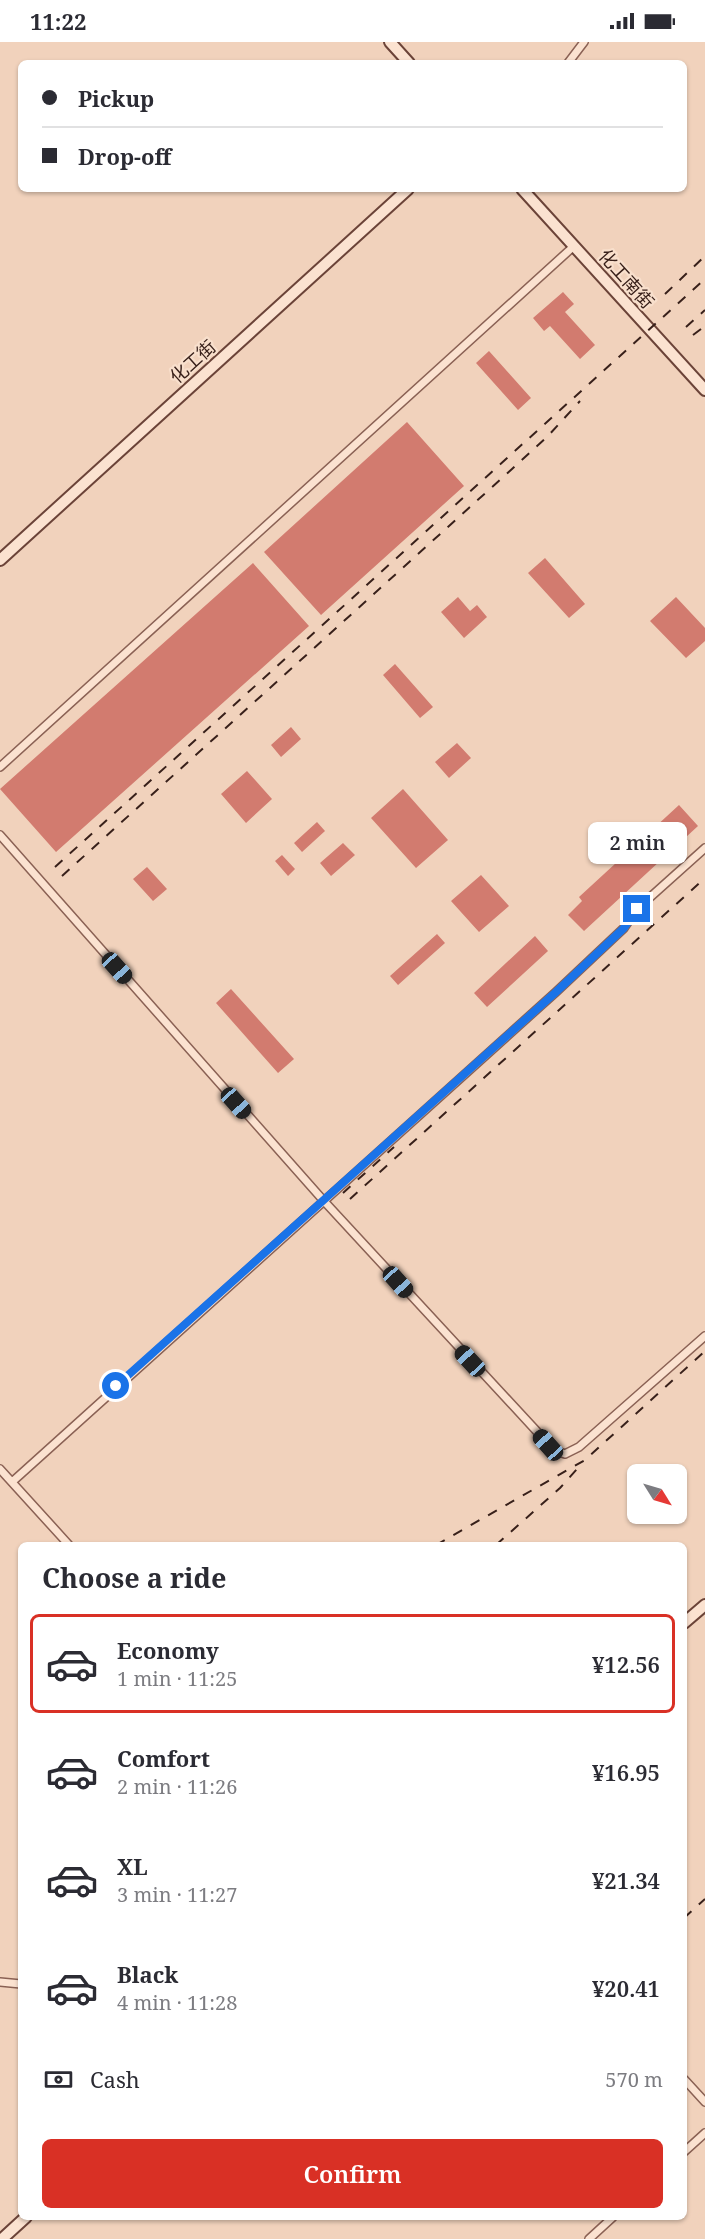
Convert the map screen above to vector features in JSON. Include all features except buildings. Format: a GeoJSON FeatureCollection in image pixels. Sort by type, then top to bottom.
{"type":"FeatureCollection","features":[{"type":"Feature","properties":{"kind":"street"},"geometry":{"type":"LineString","coordinates":[[390,42],[406,60]]}},
{"type":"Feature","properties":{"kind":"street"},"geometry":{"type":"LineString","coordinates":[[570,60],[584,42]]}},
{"type":"Feature","properties":{"kind":"street","name":"化工街"},"geometry":{"type":"LineString","coordinates":[[0,560],[405,192]]}},
{"type":"Feature","properties":{"kind":"street","name":"化工南街"},"geometry":{"type":"LineString","coordinates":[[525,192],[705,390]]}},
{"type":"Feature","properties":{"kind":"street"},"geometry":{"type":"LineString","coordinates":[[0,767],[574,246]]}},
{"type":"Feature","properties":{"kind":"street"},"geometry":{"type":"LineString","coordinates":[[0,835],[323,1200],[548,1445],[559,1453],[565,1454],[579,1447],[705,1336]]}},
{"type":"Feature","properties":{"kind":"street"},"geometry":{"type":"LineString","coordinates":[[12,1482],[556,992],[624,928],[637,909],[705,848]]}},
{"type":"Feature","properties":{"kind":"street"},"geometry":{"type":"LineString","coordinates":[[0,1468],[66,1542]]}},
{"type":"Feature","properties":{"kind":"street"},"geometry":{"type":"LineString","coordinates":[[687,1620],[705,1605]]}},
{"type":"Feature","properties":{"kind":"street"},"geometry":{"type":"LineString","coordinates":[[0,1982],[18,1984]]}},
{"type":"Feature","properties":{"kind":"street"},"geometry":{"type":"LineString","coordinates":[[687,2082],[705,2102]]}},
{"type":"Feature","properties":{"kind":"street"},"geometry":{"type":"LineString","coordinates":[[687,2149],[705,2133]]}},
{"type":"Feature","properties":{"kind":"street"},"geometry":{"type":"LineString","coordinates":[[2,2239],[23,2220]]}},
{"type":"Feature","properties":{"kind":"street"},"geometry":{"type":"LineString","coordinates":[[589,2239],[610,2220]]}},
{"type":"Feature","properties":{"kind":"railway"},"geometry":{"type":"LineString","coordinates":[[665,294],[705,256]]}},
{"type":"Feature","properties":{"kind":"railway"},"geometry":{"type":"LineString","coordinates":[[55,867],[705,279]]}},
{"type":"Feature","properties":{"kind":"railway"},"geometry":{"type":"LineString","coordinates":[[686,327],[705,310]]}},
{"type":"Feature","properties":{"kind":"railway"},"geometry":{"type":"LineString","coordinates":[[693,335],[705,326]]}},
{"type":"Feature","properties":{"kind":"railway"},"geometry":{"type":"LineString","coordinates":[[62,876],[547,437],[580,401]]}},
{"type":"Feature","properties":{"kind":"railway"},"geometry":{"type":"LineString","coordinates":[[350,1199],[705,878]]}},
{"type":"Feature","properties":{"kind":"railway"},"geometry":{"type":"LineString","coordinates":[[343,1193],[394,1147]]}},
{"type":"Feature","properties":{"kind":"railway"},"geometry":{"type":"LineString","coordinates":[[441,1542],[585,1460],[705,1351]]}},
{"type":"Feature","properties":{"kind":"railway"},"geometry":{"type":"LineString","coordinates":[[499,1542],[560,1488],[577,1469]]}},
{"type":"Feature","properties":{"kind":"railway"},"geometry":{"type":"LineString","coordinates":[[687,1915],[705,1899]]}},
{"type":"Feature","properties":{"kind":"route"},"geometry":{"type":"LineString","coordinates":[[116,1386],[556,992],[624,928],[637,909]]}}]}
